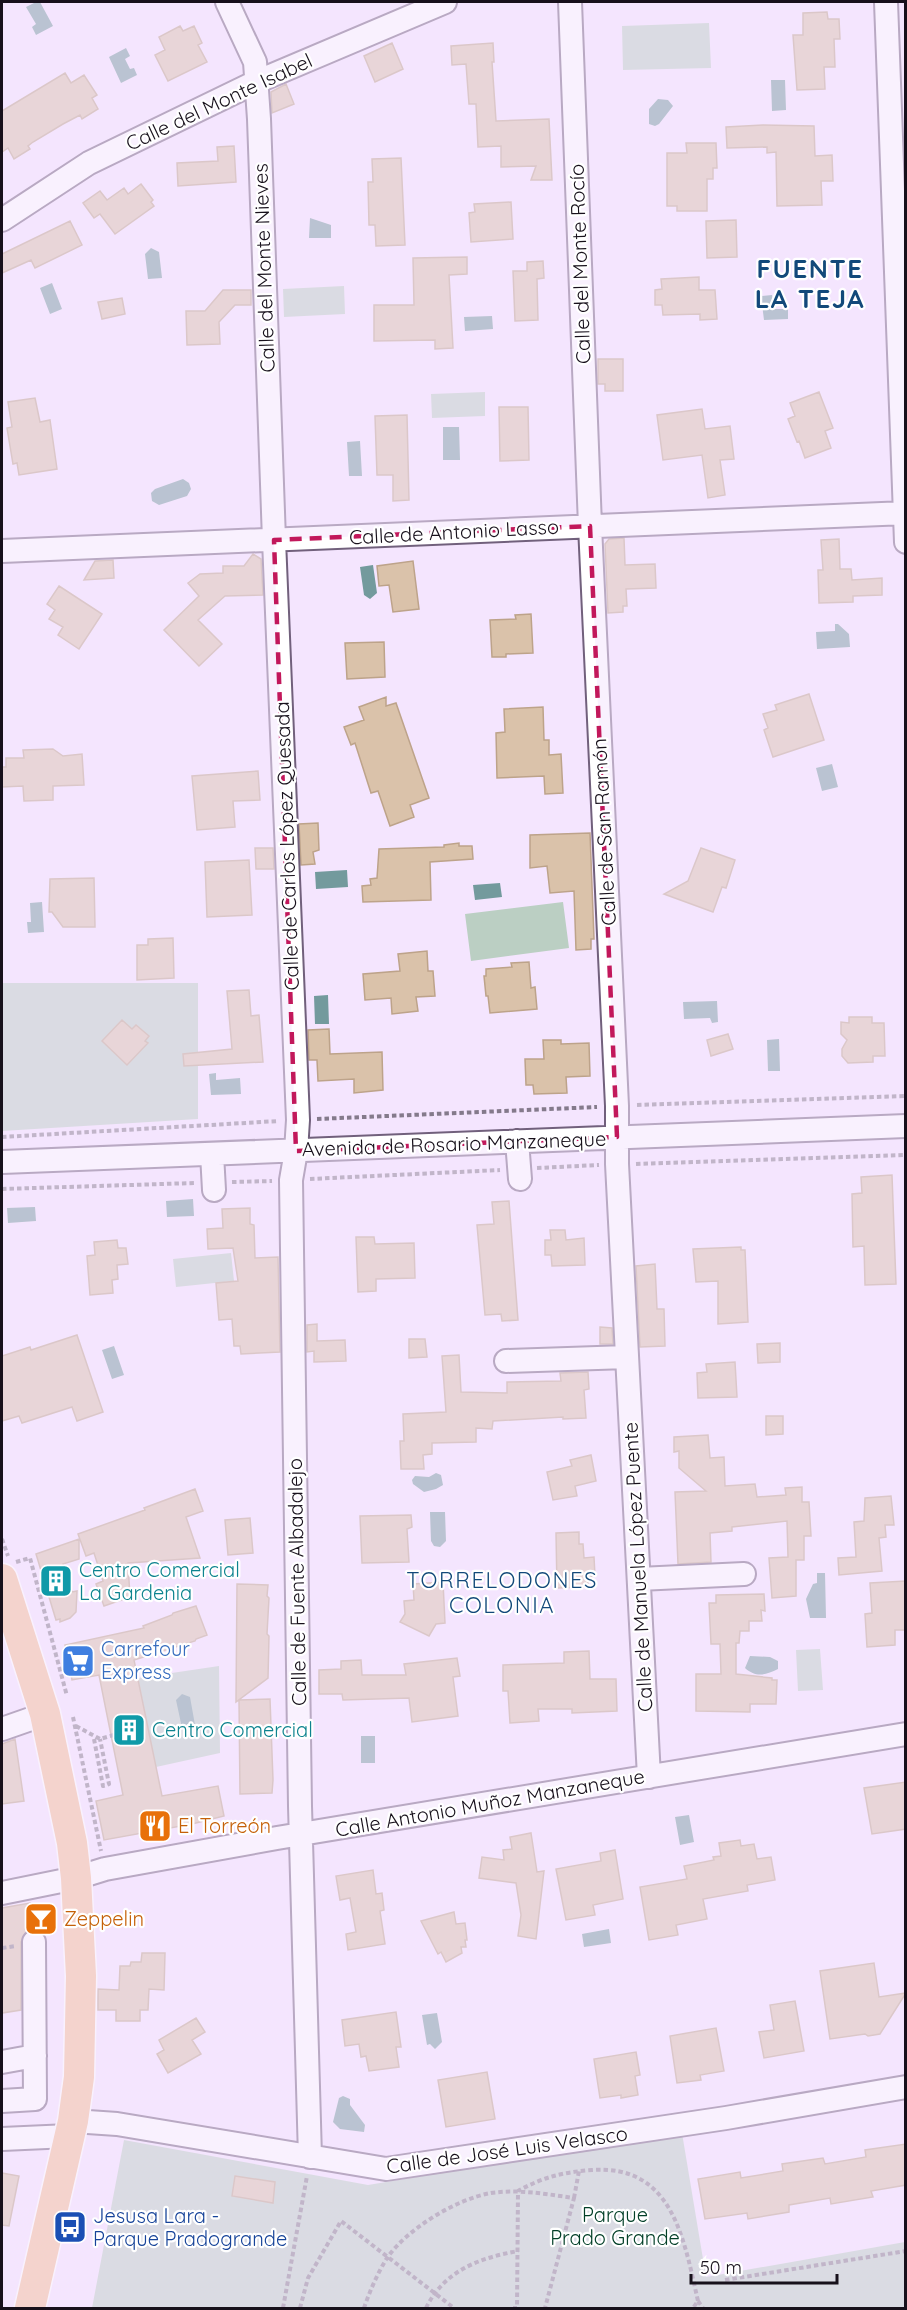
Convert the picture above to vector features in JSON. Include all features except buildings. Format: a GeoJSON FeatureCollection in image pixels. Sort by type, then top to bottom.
{"type":"FeatureCollection","features":[{"type":"Feature","properties":{"kind":"main road"},"geometry":{"type":"LineString","coordinates":[[2,1579],[45,1714],[72,1844],[81,1976],[79,2077],[71,2129],[30,2308]]}},
{"type":"Feature","properties":{"kind":"street","name":"Calle del Monte Nieves"},"geometry":{"type":"LineString","coordinates":[[227,2],[255,62],[274,540]]}},
{"type":"Feature","properties":{"kind":"street","name":"Calle del Monte Isabel"},"geometry":{"type":"LineString","coordinates":[[2,219],[89,163],[256,82],[445,2]]}},
{"type":"Feature","properties":{"kind":"street","name":"Calle del Monte Rocío"},"geometry":{"type":"LineString","coordinates":[[570,2],[590,526]]}},
{"type":"Feature","properties":{"kind":"street"},"geometry":{"type":"LineString","coordinates":[[886,2],[906,542]]}},
{"type":"Feature","properties":{"kind":"street","name":"Calle de Antonio Lasso"},"geometry":{"type":"LineString","coordinates":[[2,551],[905,513]]}},
{"type":"Feature","properties":{"kind":"street","name":"Calle de San Ramón"},"geometry":{"type":"LineString","coordinates":[[590,526],[617,1137]]}},
{"type":"Feature","properties":{"kind":"street","name":"Calle de Carlos López Quesada"},"geometry":{"type":"LineString","coordinates":[[274,540],[298,1120],[296,1151]]}},
{"type":"Feature","properties":{"kind":"street","name":"Avenida de Rosario Manzaneque"},"geometry":{"type":"LineString","coordinates":[[2,1162],[906,1126]]}},
{"type":"Feature","properties":{"kind":"street","name":"Calle de Manuela López Puente"},"geometry":{"type":"LineString","coordinates":[[617,1137],[649,1777]]}},
{"type":"Feature","properties":{"kind":"street"},"geometry":{"type":"LineString","coordinates":[[517,1141],[520,1174]]}},
{"type":"Feature","properties":{"kind":"street","name":"Calle de Fuente Albadalejo"},"geometry":{"type":"LineString","coordinates":[[296,1151],[291,1180],[300,1806],[308,2165]]}},
{"type":"Feature","properties":{"kind":"street"},"geometry":{"type":"LineString","coordinates":[[212,1154],[214,1186]]}},
{"type":"Feature","properties":{"kind":"street"},"geometry":{"type":"LineString","coordinates":[[506,1361],[627,1357]]}},
{"type":"Feature","properties":{"kind":"street"},"geometry":{"type":"LineString","coordinates":[[639,1579],[744,1574]]}},
{"type":"Feature","properties":{"kind":"street"},"geometry":{"type":"LineString","coordinates":[[2,1729],[45,1714]]}},
{"type":"Feature","properties":{"kind":"street","name":"Calle Antonio Muñoz Manzaneque"},"geometry":{"type":"LineString","coordinates":[[2,1893],[76,1878],[105,1869],[302,1834],[906,1734]]}},
{"type":"Feature","properties":{"kind":"street"},"geometry":{"type":"LineString","coordinates":[[2,2101],[35,2099],[34,1942]]}},
{"type":"Feature","properties":{"kind":"street"},"geometry":{"type":"LineString","coordinates":[[2,2062],[35,2056]]}},
{"type":"Feature","properties":{"kind":"street","name":"Calle de José Luis Velasco"},"geometry":{"type":"LineString","coordinates":[[2,2139],[117,2124],[308,2165],[386,2169],[726,2118],[906,2087]]}},
{"type":"Feature","properties":{"kind":"street"},"geometry":{"type":"LineString","coordinates":[[726,2118],[740,2129],[906,2101]]}},
{"type":"Feature","properties":{"kind":"path"},"geometry":{"type":"LineString","coordinates":[[2,1137],[298,1120],[906,1096]]}},
{"type":"Feature","properties":{"kind":"path"},"geometry":{"type":"LineString","coordinates":[[2,1189],[214,1186],[291,1180],[520,1174],[617,1164],[906,1155]]}},
{"type":"Feature","properties":{"kind":"path"},"geometry":{"type":"LineString","coordinates":[[75,1726],[100,1739],[114,1735]]}},
{"type":"Feature","properties":{"kind":"path"},"geometry":{"type":"LineString","coordinates":[[94,1739],[104,1786],[109,1784],[100,1739]]}},
{"type":"Feature","properties":{"kind":"path"},"geometry":{"type":"LineString","coordinates":[[283,2308],[308,2165]]}},
{"type":"Feature","properties":{"kind":"path"},"geometry":{"type":"LineString","coordinates":[[518,2191],[537,2180],[555,2174],[610,2169],[628,2172],[646,2183],[663,2197],[675,2218],[684,2241],[698,2301],[703,2308]]}},
{"type":"Feature","properties":{"kind":"path"},"geometry":{"type":"LineString","coordinates":[[545,2308],[579,2171]]}},
{"type":"Feature","properties":{"kind":"path"},"geometry":{"type":"LineString","coordinates":[[513,2308],[517,2308],[518,2191]]}},
{"type":"Feature","properties":{"kind":"path"},"geometry":{"type":"LineString","coordinates":[[364,2308],[387,2258],[406,2238],[430,2219],[462,2202],[490,2194],[518,2191],[574,2198]]}},
{"type":"Feature","properties":{"kind":"path"},"geometry":{"type":"LineString","coordinates":[[300,2308],[308,2278],[341,2221],[454,2308]]}},
{"type":"Feature","properties":{"kind":"path"},"geometry":{"type":"LineString","coordinates":[[426,2308],[434,2293],[457,2273],[487,2257],[518,2251]]}},
{"type":"Feature","properties":{"kind":"path"},"geometry":{"type":"LineString","coordinates":[[725,2280],[906,2251]]}},
{"type":"Feature","properties":{"kind":"path"},"geometry":{"type":"LineString","coordinates":[[693,2308],[698,2301]]}},
{"type":"Feature","properties":{"kind":"highlighted area"},"geometry":{"type":"Polygon","coordinates":[[[590,526],[617,1137],[296,1151],[274,540],[590,526]]]}},
{"type":"Feature","properties":{"kind":"green space"},"geometry":{"type":"Polygon","coordinates":[[[709,23],[711,68],[623,70],[622,26],[709,23]]]}},
{"type":"Feature","properties":{"kind":"green space"},"geometry":{"type":"Polygon","coordinates":[[[344,286],[345,314],[284,317],[283,289],[344,286]]]}},
{"type":"Feature","properties":{"kind":"green space"},"geometry":{"type":"Polygon","coordinates":[[[485,392],[485,416],[432,418],[431,394],[485,392]]]}},
{"type":"Feature","properties":{"kind":"green space"},"geometry":{"type":"Polygon","coordinates":[[[563,902],[569,948],[471,961],[465,914],[563,902]]]}},
{"type":"Feature","properties":{"kind":"green space"},"geometry":{"type":"Polygon","coordinates":[[[2,983],[198,983],[198,1119],[2,1131],[2,983]]]}},
{"type":"Feature","properties":{"kind":"green space"},"geometry":{"type":"Polygon","coordinates":[[[231,1253],[234,1281],[176,1287],[173,1259],[231,1253]]]}},
{"type":"Feature","properties":{"kind":"green space"},"geometry":{"type":"Polygon","coordinates":[[[820,1649],[823,1690],[798,1691],[796,1650],[820,1649]]]}},
{"type":"Feature","properties":{"kind":"green space"},"geometry":{"type":"Polygon","coordinates":[[[219,1666],[220,1753],[156,1767],[138,1678],[219,1666]]]}},
{"type":"Feature","properties":{"kind":"green space","name":"Parque Prado Grande"},"geometry":{"type":"Polygon","coordinates":[[[682,2133],[706,2277],[905,2242],[905,2308],[92,2308],[124,2140],[368,2185],[682,2133]]]}},
{"type":"Feature","properties":{"kind":"shaded area"},"geometry":{"type":"Polygon","coordinates":[[[40,2],[53,26],[36,35],[32,27],[36,24],[26,7],[40,2]]]}},
{"type":"Feature","properties":{"kind":"shaded area"},"geometry":{"type":"Polygon","coordinates":[[[126,48],[130,56],[125,59],[130,69],[134,68],[137,75],[121,83],[109,57],[126,48]]]}},
{"type":"Feature","properties":{"kind":"shaded area"},"geometry":{"type":"Polygon","coordinates":[[[771,80],[785,80],[786,110],[772,111],[771,80]]]}},
{"type":"Feature","properties":{"kind":"shaded area"},"geometry":{"type":"Polygon","coordinates":[[[658,99],[668,100],[673,106],[655,126],[649,124],[649,109],[658,99]]]}},
{"type":"Feature","properties":{"kind":"shaded area"},"geometry":{"type":"Polygon","coordinates":[[[310,218],[331,225],[331,238],[309,238],[310,218]]]}},
{"type":"Feature","properties":{"kind":"shaded area"},"geometry":{"type":"Polygon","coordinates":[[[151,248],[159,252],[162,278],[148,279],[145,254],[151,248]]]}},
{"type":"Feature","properties":{"kind":"shaded area"},"geometry":{"type":"Polygon","coordinates":[[[52,283],[62,309],[50,314],[40,288],[52,283]]]}},
{"type":"Feature","properties":{"kind":"shaded area"},"geometry":{"type":"Polygon","coordinates":[[[772,295],[774,309],[788,309],[788,319],[764,320],[761,296],[772,295]]]}},
{"type":"Feature","properties":{"kind":"shaded area"},"geometry":{"type":"Polygon","coordinates":[[[492,316],[493,329],[465,331],[464,317],[492,316]]]}},
{"type":"Feature","properties":{"kind":"shaded area"},"geometry":{"type":"Polygon","coordinates":[[[443,427],[459,427],[460,460],[443,460],[443,427]]]}},
{"type":"Feature","properties":{"kind":"shaded area"},"geometry":{"type":"Polygon","coordinates":[[[360,441],[362,476],[349,476],[347,442],[360,441]]]}},
{"type":"Feature","properties":{"kind":"shaded area"},"geometry":{"type":"Polygon","coordinates":[[[183,479],[189,483],[191,489],[187,496],[159,505],[152,501],[151,493],[155,489],[183,479]]]}},
{"type":"Feature","properties":{"kind":"shaded area"},"geometry":{"type":"Polygon","coordinates":[[[373,565],[377,593],[370,599],[364,595],[360,567],[373,565]]]}},
{"type":"Feature","properties":{"kind":"shaded area"},"geometry":{"type":"Polygon","coordinates":[[[835,624],[849,634],[850,647],[817,649],[816,632],[835,631],[835,624]]]}},
{"type":"Feature","properties":{"kind":"shaded area"},"geometry":{"type":"Polygon","coordinates":[[[832,764],[838,787],[822,791],[816,768],[832,764]]]}},
{"type":"Feature","properties":{"kind":"shaded area"},"geometry":{"type":"Polygon","coordinates":[[[347,870],[348,887],[316,889],[315,872],[347,870]]]}},
{"type":"Feature","properties":{"kind":"shaded area"},"geometry":{"type":"Polygon","coordinates":[[[500,883],[502,897],[475,900],[473,885],[500,883]]]}},
{"type":"Feature","properties":{"kind":"shaded area"},"geometry":{"type":"Polygon","coordinates":[[[42,902],[44,932],[28,933],[27,922],[31,922],[30,903],[42,902]]]}},
{"type":"Feature","properties":{"kind":"shaded area"},"geometry":{"type":"Polygon","coordinates":[[[328,995],[329,1024],[315,1024],[314,996],[328,995]]]}},
{"type":"Feature","properties":{"kind":"shaded area"},"geometry":{"type":"Polygon","coordinates":[[[717,1001],[718,1022],[712,1023],[710,1018],[684,1019],[683,1002],[717,1001]]]}},
{"type":"Feature","properties":{"kind":"shaded area"},"geometry":{"type":"Polygon","coordinates":[[[779,1039],[780,1071],[768,1071],[767,1040],[779,1039]]]}},
{"type":"Feature","properties":{"kind":"shaded area"},"geometry":{"type":"Polygon","coordinates":[[[216,1073],[216,1080],[240,1078],[241,1094],[211,1095],[209,1074],[216,1073]]]}},
{"type":"Feature","properties":{"kind":"shaded area"},"geometry":{"type":"Polygon","coordinates":[[[193,1199],[194,1216],[167,1217],[166,1201],[193,1199]]]}},
{"type":"Feature","properties":{"kind":"shaded area"},"geometry":{"type":"Polygon","coordinates":[[[35,1207],[36,1221],[8,1223],[7,1208],[35,1207]]]}},
{"type":"Feature","properties":{"kind":"shaded area"},"geometry":{"type":"Polygon","coordinates":[[[114,1346],[124,1375],[112,1379],[102,1350],[114,1346]]]}},
{"type":"Feature","properties":{"kind":"shaded area"},"geometry":{"type":"Polygon","coordinates":[[[436,1473],[441,1475],[443,1485],[436,1489],[424,1492],[413,1484],[412,1480],[415,1476],[429,1477],[436,1473]]]}},
{"type":"Feature","properties":{"kind":"shaded area"},"geometry":{"type":"Polygon","coordinates":[[[430,1512],[445,1512],[446,1541],[440,1547],[434,1546],[431,1541],[430,1512]]]}},
{"type":"Feature","properties":{"kind":"shaded area"},"geometry":{"type":"Polygon","coordinates":[[[817,1573],[825,1573],[826,1618],[810,1618],[806,1599],[813,1584],[817,1583],[817,1573]]]}},
{"type":"Feature","properties":{"kind":"shaded area"},"geometry":{"type":"Polygon","coordinates":[[[750,1656],[770,1657],[778,1661],[778,1669],[765,1674],[753,1673],[745,1668],[750,1656]]]}},
{"type":"Feature","properties":{"kind":"shaded area"},"geometry":{"type":"Polygon","coordinates":[[[182,1694],[190,1697],[195,1725],[182,1728],[176,1700],[182,1694]]]}},
{"type":"Feature","properties":{"kind":"shaded area"},"geometry":{"type":"Polygon","coordinates":[[[361,1736],[375,1736],[375,1763],[361,1763],[361,1736]]]}},
{"type":"Feature","properties":{"kind":"shaded area"},"geometry":{"type":"Polygon","coordinates":[[[689,1815],[694,1842],[680,1845],[675,1817],[689,1815]]]}},
{"type":"Feature","properties":{"kind":"shaded area"},"geometry":{"type":"Polygon","coordinates":[[[609,1929],[611,1943],[584,1947],[582,1934],[609,1929]]]}},
{"type":"Feature","properties":{"kind":"shaded area"},"geometry":{"type":"Polygon","coordinates":[[[437,2013],[442,2042],[435,2049],[430,2044],[427,2045],[422,2015],[437,2013]]]}},
{"type":"Feature","properties":{"kind":"shaded area"},"geometry":{"type":"Polygon","coordinates":[[[343,2096],[350,2099],[350,2105],[365,2125],[364,2132],[340,2129],[333,2122],[339,2098],[343,2096]]]}},
{"type":"Feature","properties":{"kind":"place","name":"Centro Comercial La Gardenia"},"geometry":{"type":"Point","coordinates":[56,1581]}},
{"type":"Feature","properties":{"kind":"place","name":"Carrefour Express"},"geometry":{"type":"Point","coordinates":[78,1661]}},
{"type":"Feature","properties":{"kind":"place","name":"Centro Comercial"},"geometry":{"type":"Point","coordinates":[129,1730]}},
{"type":"Feature","properties":{"kind":"place","name":"El Torreón"},"geometry":{"type":"Point","coordinates":[155,1826]}},
{"type":"Feature","properties":{"kind":"place","name":"Zeppelin"},"geometry":{"type":"Point","coordinates":[41,1919]}},
{"type":"Feature","properties":{"kind":"place","name":"Jesusa Lara - Parque Pradogrande"},"geometry":{"type":"Point","coordinates":[70,2227]}},
{"type":"Feature","properties":{"kind":"district","name":"FUENTE LA TEJA"},"geometry":{"type":"Point","coordinates":[810,284]}},
{"type":"Feature","properties":{"kind":"district","name":"TORRELODONES COLONIA"},"geometry":{"type":"Point","coordinates":[502,1592]}}]}
